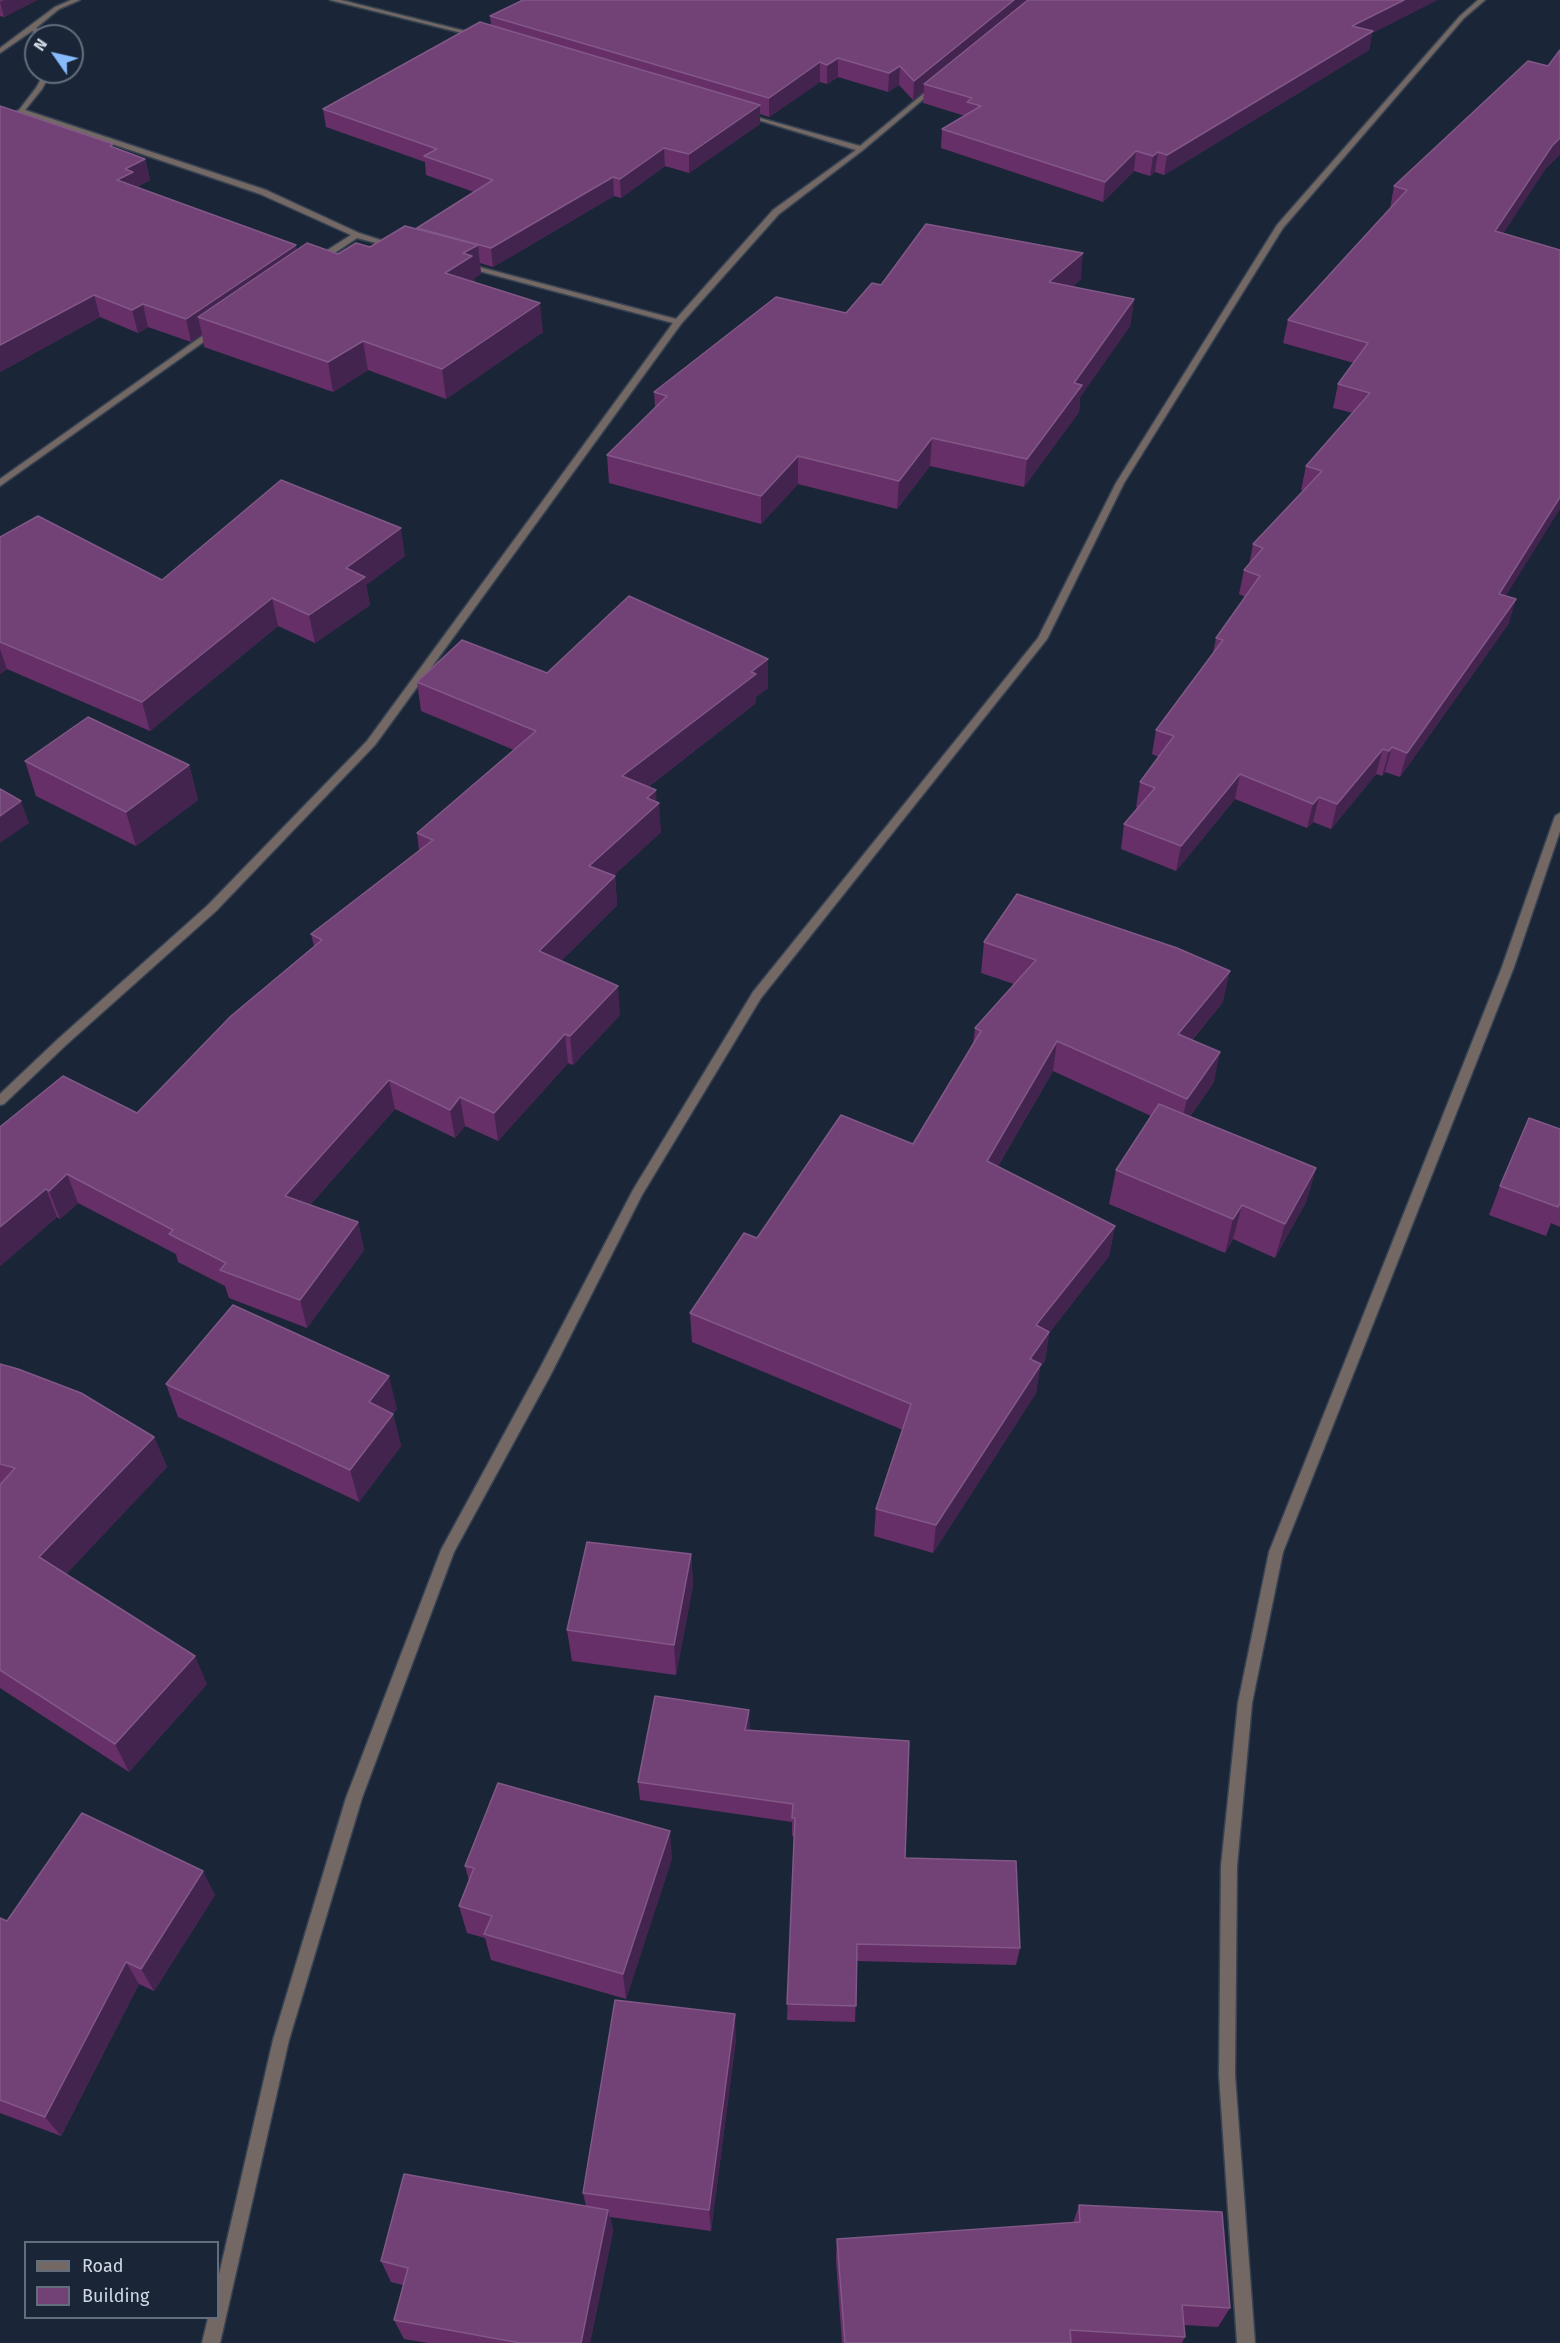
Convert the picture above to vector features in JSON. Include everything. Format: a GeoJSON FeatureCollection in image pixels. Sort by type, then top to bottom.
{"type":"FeatureCollection","features":[{"type":"Feature","properties":{"kind":"street"},"geometry":{"type":"LineString","coordinates":[[37,24],[57,8],[77,0]]}},
{"type":"Feature","properties":{"kind":"street"},"geometry":{"type":"LineString","coordinates":[[333,0],[482,36]]}},
{"type":"Feature","properties":{"kind":"street"},"geometry":{"type":"LineString","coordinates":[[219,2307],[281,2040],[354,1798],[448,1550],[545,1372],[637,1193],[757,995],[1042,639],[1120,483],[1280,227],[1462,17],[1482,0]]}},
{"type":"Feature","properties":{"kind":"street"},"geometry":{"type":"LineString","coordinates":[[471,33],[480,28]]}},
{"type":"Feature","properties":{"kind":"street"},"geometry":{"type":"LineString","coordinates":[[0,51],[24,34]]}},
{"type":"Feature","properties":{"kind":"street"},"geometry":{"type":"LineString","coordinates":[[0,1101],[62,1042],[212,908],[371,743],[678,322],[776,212],[861,149],[944,81]]}},
{"type":"Feature","properties":{"kind":"street"},"geometry":{"type":"LineString","coordinates":[[0,121],[21,111],[42,84]]}},
{"type":"Feature","properties":{"kind":"street"},"geometry":{"type":"LineString","coordinates":[[21,111],[263,192],[356,235],[402,248]]}},
{"type":"Feature","properties":{"kind":"street"},"geometry":{"type":"LineString","coordinates":[[735,111],[861,149]]}},
{"type":"Feature","properties":{"kind":"street"},"geometry":{"type":"LineString","coordinates":[[306,268],[356,235]]}},
{"type":"Feature","properties":{"kind":"street"},"geometry":{"type":"LineString","coordinates":[[459,263],[678,322]]}},
{"type":"Feature","properties":{"kind":"street"},"geometry":{"type":"LineString","coordinates":[[0,483],[221,327]]}},
{"type":"Feature","properties":{"kind":"street"},"geometry":{"type":"LineString","coordinates":[[1246,2343],[1227,2075],[1228,1866],[1245,1703],[1276,1552],[1508,967],[1560,816]]}},
{"type":"Feature","properties":{"kind":"street"},"geometry":{"type":"LineString","coordinates":[[211,2343],[216,2319]]}},
{"type":"Feature","properties":{"kind":"building"},"geometry":{"type":"Polygon","coordinates":[[[523,0],[1014,0],[914,81],[900,66],[889,73],[838,58],[827,65],[820,62],[769,98],[490,16],[523,0]]]}},
{"type":"Feature","properties":{"kind":"building"},"geometry":{"type":"Polygon","coordinates":[[[1028,0],[1404,0],[1352,26],[1373,31],[1167,155],[1158,152],[1153,156],[1136,151],[1105,182],[942,129],[981,106],[967,102],[972,98],[924,84],[1028,0]]]}},
{"type":"Feature","properties":{"kind":"building"},"geometry":{"type":"Polygon","coordinates":[[[480,22],[760,105],[689,154],[664,148],[620,179],[613,177],[491,248],[417,228],[493,180],[424,156],[437,149],[323,109],[480,22]]]}},
{"type":"Feature","properties":{"kind":"building"},"geometry":{"type":"Polygon","coordinates":[[[1560,50],[1560,138],[1552,146],[1495,231],[1560,250],[1560,497],[1499,594],[1516,599],[1407,753],[1392,747],[1389,751],[1383,749],[1337,804],[1319,797],[1313,804],[1240,774],[1181,846],[1124,824],[1155,788],[1140,782],[1174,736],[1156,730],[1223,640],[1216,638],[1260,576],[1244,570],[1263,548],[1253,544],[1322,471],[1306,466],[1370,393],[1338,384],[1368,343],[1288,320],[1407,190],[1394,186],[1528,61],[1548,66],[1560,50]]]}},
{"type":"Feature","properties":{"kind":"building"},"geometry":{"type":"Polygon","coordinates":[[[0,106],[113,144],[110,146],[145,159],[125,169],[133,172],[117,180],[296,245],[186,319],[143,304],[132,310],[94,295],[0,345],[0,106]]]}},
{"type":"Feature","properties":{"kind":"building"},"geometry":{"type":"Polygon","coordinates":[[[926,224],[1083,253],[1049,282],[1134,299],[1074,383],[1082,385],[1027,459],[932,438],[899,481],[798,456],[761,496],[607,455],[667,396],[654,392],[776,297],[846,313],[872,283],[881,285],[926,224]]]}},
{"type":"Feature","properties":{"kind":"building"},"geometry":{"type":"Polygon","coordinates":[[[405,226],[478,245],[463,253],[472,256],[445,273],[540,303],[442,369],[363,341],[328,362],[198,317],[307,243],[338,254],[356,243],[370,247],[405,226]]]}},
{"type":"Feature","properties":{"kind":"building"},"geometry":{"type":"Polygon","coordinates":[[[281,480],[401,528],[346,568],[365,577],[309,615],[272,598],[142,702],[0,642],[0,537],[38,516],[162,580],[281,480]]]}},
{"type":"Feature","properties":{"kind":"building"},"geometry":{"type":"Polygon","coordinates":[[[629,596],[768,659],[751,672],[756,674],[622,776],[656,790],[647,798],[659,803],[589,866],[615,876],[539,951],[618,986],[570,1036],[565,1034],[494,1113],[460,1097],[450,1110],[389,1080],[285,1196],[358,1222],[300,1300],[220,1270],[226,1263],[169,1234],[173,1230],[67,1174],[49,1191],[46,1189],[0,1227],[0,1127],[63,1076],[137,1113],[231,1016],[322,940],[311,934],[433,840],[417,833],[536,731],[417,682],[462,640],[547,673],[629,596]]]}},
{"type":"Feature","properties":{"kind":"building"},"geometry":{"type":"Polygon","coordinates":[[[88,717],[189,765],[126,812],[25,761],[88,717]]]}},
{"type":"Feature","properties":{"kind":"building"},"geometry":{"type":"Polygon","coordinates":[[[0,789],[21,801],[0,816],[0,789]]]}},
{"type":"Feature","properties":{"kind":"building"},"geometry":{"type":"Polygon","coordinates":[[[1017,894],[1177,948],[1230,971],[1178,1034],[1220,1052],[1187,1099],[1057,1041],[987,1161],[1115,1226],[1036,1325],[1049,1332],[1030,1359],[1041,1364],[936,1525],[876,1509],[911,1404],[690,1313],[744,1233],[757,1238],[841,1115],[913,1144],[981,1031],[975,1028],[1036,960],[984,942],[1017,894]]]}},
{"type":"Feature","properties":{"kind":"building"},"geometry":{"type":"Polygon","coordinates":[[[1159,1104],[1316,1168],[1285,1224],[1242,1205],[1233,1219],[1116,1170],[1159,1104]]]}},
{"type":"Feature","properties":{"kind":"building"},"geometry":{"type":"Polygon","coordinates":[[[1529,1118],[1560,1129],[1560,1203],[1558,1207],[1500,1186],[1529,1118]]]}},
{"type":"Feature","properties":{"kind":"building"},"geometry":{"type":"Polygon","coordinates":[[[233,1305],[389,1376],[369,1402],[393,1414],[350,1470],[166,1384],[233,1305]]]}},
{"type":"Feature","properties":{"kind":"building"},"geometry":{"type":"Polygon","coordinates":[[[0,1364],[81,1393],[154,1437],[39,1557],[195,1656],[115,1744],[0,1670],[0,1485],[15,1468],[0,1464],[0,1364]]]}},
{"type":"Feature","properties":{"kind":"building"},"geometry":{"type":"Polygon","coordinates":[[[587,1542],[691,1554],[674,1645],[567,1630],[587,1542]]]}},
{"type":"Feature","properties":{"kind":"building"},"geometry":{"type":"Polygon","coordinates":[[[655,1696],[749,1710],[745,1730],[909,1741],[905,1858],[1016,1861],[1020,1948],[857,1944],[856,2006],[787,2004],[795,1818],[792,1818],[793,1804],[638,1782],[655,1696]]]}},
{"type":"Feature","properties":{"kind":"building"},"geometry":{"type":"Polygon","coordinates":[[[498,1783],[670,1831],[623,1974],[484,1934],[492,1916],[459,1906],[474,1868],[465,1866],[498,1783]]]}},
{"type":"Feature","properties":{"kind":"building"},"geometry":{"type":"Polygon","coordinates":[[[82,1813],[203,1871],[141,1969],[126,1962],[45,2117],[0,2100],[0,1918],[7,1921],[82,1813]]]}},
{"type":"Feature","properties":{"kind":"building"},"geometry":{"type":"Polygon","coordinates":[[[615,2000],[735,2014],[709,2210],[583,2193],[615,2000]]]}},
{"type":"Feature","properties":{"kind":"building"},"geometry":{"type":"Polygon","coordinates":[[[404,2174],[608,2210],[581,2343],[520,2343],[394,2320],[408,2268],[381,2261],[404,2174]]]}},
{"type":"Feature","properties":{"kind":"building"},"geometry":{"type":"Polygon","coordinates":[[[1079,2205],[1222,2212],[1230,2308],[1182,2305],[1185,2337],[1070,2330],[1071,2343],[845,2343],[837,2239],[1080,2222],[1079,2205]]]}}]}
